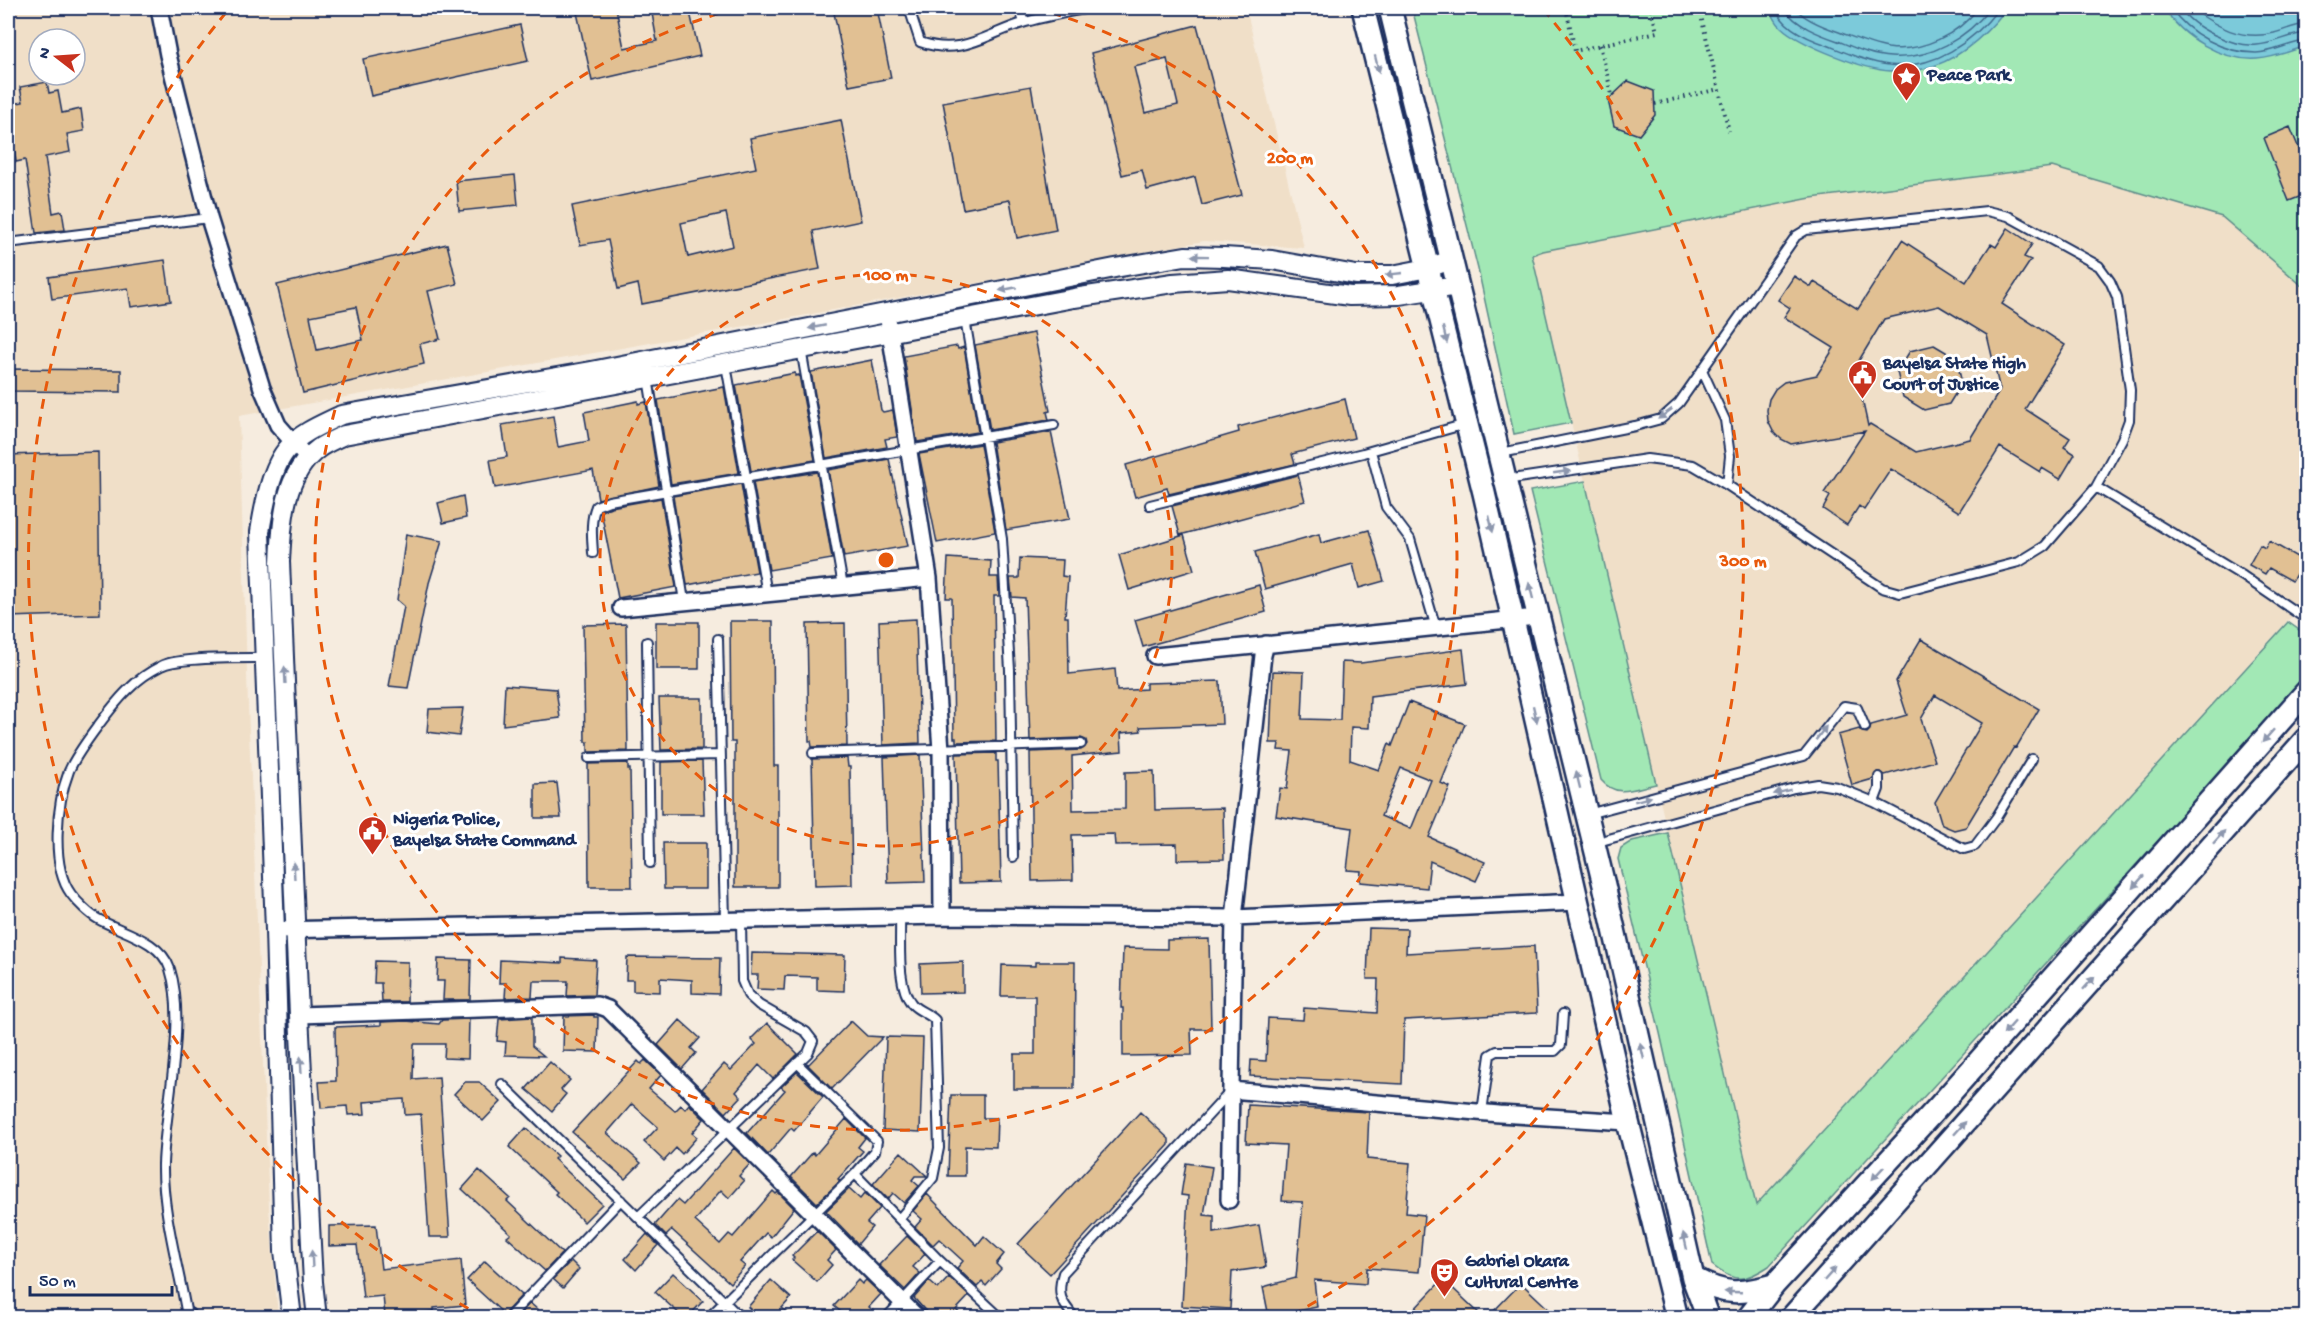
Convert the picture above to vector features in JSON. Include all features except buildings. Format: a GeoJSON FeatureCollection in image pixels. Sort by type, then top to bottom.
{"type":"FeatureCollection","features":[{"type":"Feature","properties":{"kind":"main road"},"geometry":{"type":"LineString","coordinates":[[1363,8],[1467,424],[1628,1122],[1677,1317]]}},
{"type":"Feature","properties":{"kind":"main road"},"geometry":{"type":"LineString","coordinates":[[1390,8],[1594,843],[1694,1278],[1708,1317]]}},
{"type":"Feature","properties":{"kind":"main road"},"geometry":{"type":"LineString","coordinates":[[1748,1317],[1774,1285],[1939,1106],[2307,692]]}},
{"type":"Feature","properties":{"kind":"main road"},"geometry":{"type":"LineString","coordinates":[[1791,1317],[2307,739]]}},
{"type":"Feature","properties":{"kind":"main road"},"geometry":{"type":"LineString","coordinates":[[1694,1278],[1728,1293],[1750,1292],[1774,1285]]}},
{"type":"Feature","properties":{"kind":"street"},"geometry":{"type":"LineString","coordinates":[[159,8],[168,56],[209,218],[262,388],[278,425],[292,444],[308,459]]}},
{"type":"Feature","properties":{"kind":"street"},"geometry":{"type":"LineString","coordinates":[[292,1317],[284,1251],[260,532],[264,506],[274,474],[292,444],[310,431],[341,415],[580,373],[1185,256],[1272,260],[1356,274],[1392,275],[1428,268],[1450,260]]}},
{"type":"Feature","properties":{"kind":"street"},"geometry":{"type":"LineString","coordinates":[[317,1317],[313,1282],[299,1015],[280,562],[283,509],[298,470],[319,448],[344,435],[801,349],[1173,283],[1228,279],[1350,296],[1399,295],[1457,286]]}},
{"type":"Feature","properties":{"kind":"street"},"geometry":{"type":"LineString","coordinates":[[888,313],[889,333],[929,578],[941,750],[942,916]]}},
{"type":"Feature","properties":{"kind":"street"},"geometry":{"type":"LineString","coordinates":[[621,608],[929,578]]}},
{"type":"Feature","properties":{"kind":"street"},"geometry":{"type":"LineString","coordinates":[[1155,656],[1537,617]]}},
{"type":"Feature","properties":{"kind":"street"},"geometry":{"type":"LineString","coordinates":[[1229,1200],[1234,918],[1266,644]]}},
{"type":"Feature","properties":{"kind":"street"},"geometry":{"type":"LineString","coordinates":[[275,930],[900,916],[1234,918],[1578,902]]}},
{"type":"Feature","properties":{"kind":"street"},"geometry":{"type":"LineString","coordinates":[[299,1015],[597,1005],[609,1010],[918,1317]]}},
{"type":"Feature","properties":{"kind":"street"},"geometry":{"type":"LineString","coordinates":[[1231,1090],[1628,1122]]}},
{"type":"Feature","properties":{"kind":"lane"},"geometry":{"type":"LineString","coordinates":[[909,8],[920,42],[948,48],[972,44],[1024,22],[1089,8]]}},
{"type":"Feature","properties":{"kind":"lane"},"geometry":{"type":"LineString","coordinates":[[1019,8],[1024,22]]}},
{"type":"Feature","properties":{"kind":"lane"},"geometry":{"type":"LineString","coordinates":[[1497,453],[1661,419],[1679,403],[1796,236],[1806,230],[1987,211],[2008,216],[2098,266],[2110,281],[2117,297],[2130,390],[2129,420],[2122,439],[2096,487],[2045,546],[2019,562],[1900,592],[1882,588],[1727,484],[1693,465],[1647,459],[1504,480]]}},
{"type":"Feature","properties":{"kind":"lane"},"geometry":{"type":"LineString","coordinates":[[8,242],[209,218]]}},
{"type":"Feature","properties":{"kind":"lane"},"geometry":{"type":"LineString","coordinates":[[965,319],[1002,539],[1010,659],[1013,857]]}},
{"type":"Feature","properties":{"kind":"lane"},"geometry":{"type":"LineString","coordinates":[[801,349],[843,586]]}},
{"type":"Feature","properties":{"kind":"lane"},"geometry":{"type":"LineString","coordinates":[[726,363],[767,594]]}},
{"type":"Feature","properties":{"kind":"lane"},"geometry":{"type":"LineString","coordinates":[[1702,370],[1725,420],[1730,456],[1727,484]]}},
{"type":"Feature","properties":{"kind":"lane"},"geometry":{"type":"LineString","coordinates":[[648,378],[684,602]]}},
{"type":"Feature","properties":{"kind":"lane"},"geometry":{"type":"LineString","coordinates":[[1150,505],[1371,451],[1467,424]]}},
{"type":"Feature","properties":{"kind":"lane"},"geometry":{"type":"LineString","coordinates":[[592,553],[591,525],[596,506],[609,501],[1054,425]]}},
{"type":"Feature","properties":{"kind":"lane"},"geometry":{"type":"LineString","coordinates":[[1371,451],[1386,507],[1410,539],[1436,628]]}},
{"type":"Feature","properties":{"kind":"lane"},"geometry":{"type":"LineString","coordinates":[[2096,487],[2243,576],[2307,619]]}},
{"type":"Feature","properties":{"kind":"lane"},"geometry":{"type":"LineString","coordinates":[[638,1217],[808,1053],[813,1041],[806,1032],[759,1005],[748,995],[742,981],[733,920],[720,755],[717,639]]}},
{"type":"Feature","properties":{"kind":"lane"},"geometry":{"type":"LineString","coordinates":[[647,642],[650,863]]}},
{"type":"Feature","properties":{"kind":"lane"},"geometry":{"type":"LineString","coordinates":[[187,1317],[167,1208],[163,1165],[176,1001],[170,967],[151,944],[96,918],[71,894],[60,871],[58,843],[61,798],[70,770],[82,748],[130,687],[162,665],[201,660],[265,658]]}},
{"type":"Feature","properties":{"kind":"lane"},"geometry":{"type":"LineString","coordinates":[[1587,814],[1804,756],[1844,706],[1857,708],[1864,727]]}},
{"type":"Feature","properties":{"kind":"lane"},"geometry":{"type":"LineString","coordinates":[[813,753],[1081,744]]}},
{"type":"Feature","properties":{"kind":"lane"},"geometry":{"type":"LineString","coordinates":[[589,758],[720,755]]}},
{"type":"Feature","properties":{"kind":"lane"},"geometry":{"type":"LineString","coordinates":[[1594,843],[1794,788],[1818,784],[1837,787],[1874,802],[1964,849],[1975,846],[1996,818],[2032,759]]}},
{"type":"Feature","properties":{"kind":"lane"},"geometry":{"type":"LineString","coordinates":[[1874,802],[1879,789],[1879,777]]}},
{"type":"Feature","properties":{"kind":"lane"},"geometry":{"type":"LineString","coordinates":[[899,1219],[933,1178],[939,1148],[935,1020],[928,1013],[914,1007],[907,998],[902,985],[900,916]]}},
{"type":"Feature","properties":{"kind":"lane"},"geometry":{"type":"LineString","coordinates":[[1482,1112],[1490,1055],[1497,1051],[1555,1051],[1561,1045],[1563,1014]]}},
{"type":"Feature","properties":{"kind":"lane"},"geometry":{"type":"LineString","coordinates":[[708,1317],[855,1174],[875,1150],[877,1141],[796,1063]]}},
{"type":"Feature","properties":{"kind":"lane"},"geometry":{"type":"LineString","coordinates":[[502,1084],[741,1317]]}},
{"type":"Feature","properties":{"kind":"lane"},"geometry":{"type":"LineString","coordinates":[[1076,1317],[1064,1306],[1058,1290],[1063,1272],[1231,1090]]}},
{"type":"Feature","properties":{"kind":"lane"},"geometry":{"type":"LineString","coordinates":[[855,1174],[998,1317]]}},
{"type":"Feature","properties":{"kind":"lane"},"geometry":{"type":"LineString","coordinates":[[508,1317],[621,1200]]}},
{"type":"Feature","properties":{"kind":"lane"},"geometry":{"type":"LineString","coordinates":[[886,1317],[940,1261]]}},
{"type":"Feature","properties":{"kind":"path"},"geometry":{"type":"LineString","coordinates":[[1566,8],[1575,51],[1657,32],[1651,8]]}},
{"type":"Feature","properties":{"kind":"path"},"geometry":{"type":"LineString","coordinates":[[1699,8],[1729,131]]}},
{"type":"Feature","properties":{"kind":"path"},"geometry":{"type":"LineString","coordinates":[[1600,45],[1612,95]]}},
{"type":"Feature","properties":{"kind":"path"},"geometry":{"type":"LineString","coordinates":[[1655,104],[1719,89]]}},
{"type":"Feature","properties":{"kind":"shaded area"},"geometry":{"type":"Polygon","coordinates":[[[8,8],[1246,8],[1304,248],[1204,241],[774,321],[239,416],[248,706],[269,1207],[278,1317],[13,1317],[8,1301],[8,8]]]}},
{"type":"Feature","properties":{"kind":"shaded area"},"geometry":{"type":"Polygon","coordinates":[[[2052,167],[2222,217],[2306,289],[2306,601],[1755,1205],[1532,256],[1543,251],[1811,198],[2052,167]]]}},
{"type":"Feature","properties":{"kind":"green space","name":"Peace Park"},"geometry":{"type":"Polygon","coordinates":[[[1412,8],[2306,8],[2306,289],[2222,217],[2052,167],[1811,198],[1532,255],[1571,423],[1514,434],[1478,269],[1412,8]]]}},
{"type":"Feature","properties":{"kind":"green space"},"geometry":{"type":"Polygon","coordinates":[[[1585,481],[1656,784],[1627,791],[1613,789],[1601,780],[1530,491],[1585,481]]]}},
{"type":"Feature","properties":{"kind":"green space"},"geometry":{"type":"Polygon","coordinates":[[[2288,622],[2306,635],[2306,679],[1769,1266],[1754,1275],[1734,1278],[1712,1265],[1618,859],[1621,848],[1632,841],[1668,833],[1756,1205],[2288,622]]]}},
{"type":"Feature","properties":{"kind":"water"},"geometry":{"type":"Polygon","coordinates":[[[1770,8],[2007,8],[1971,46],[1948,60],[1923,69],[1891,71],[1866,66],[1817,49],[1781,27],[1770,8]]]}},
{"type":"Feature","properties":{"kind":"water"},"geometry":{"type":"Polygon","coordinates":[[[2164,8],[2306,8],[2306,46],[2257,59],[2230,56],[2192,37],[2172,19],[2164,8]]]}},
{"type":"Feature","properties":{"kind":"place","name":"Peace Park"},"geometry":{"type":"Point","coordinates":[1906,102]}},
{"type":"Feature","properties":{"kind":"place","name":"Bayelsa State High Court of Justice"},"geometry":{"type":"Point","coordinates":[1862,400]}},
{"type":"Feature","properties":{"kind":"place","name":"Nigeria Police, Bayelsa State Command"},"geometry":{"type":"Point","coordinates":[372,856]}},
{"type":"Feature","properties":{"kind":"place","name":"Gabriel Okara Cultural Centre"},"geometry":{"type":"Point","coordinates":[1444,1298]}}]}
